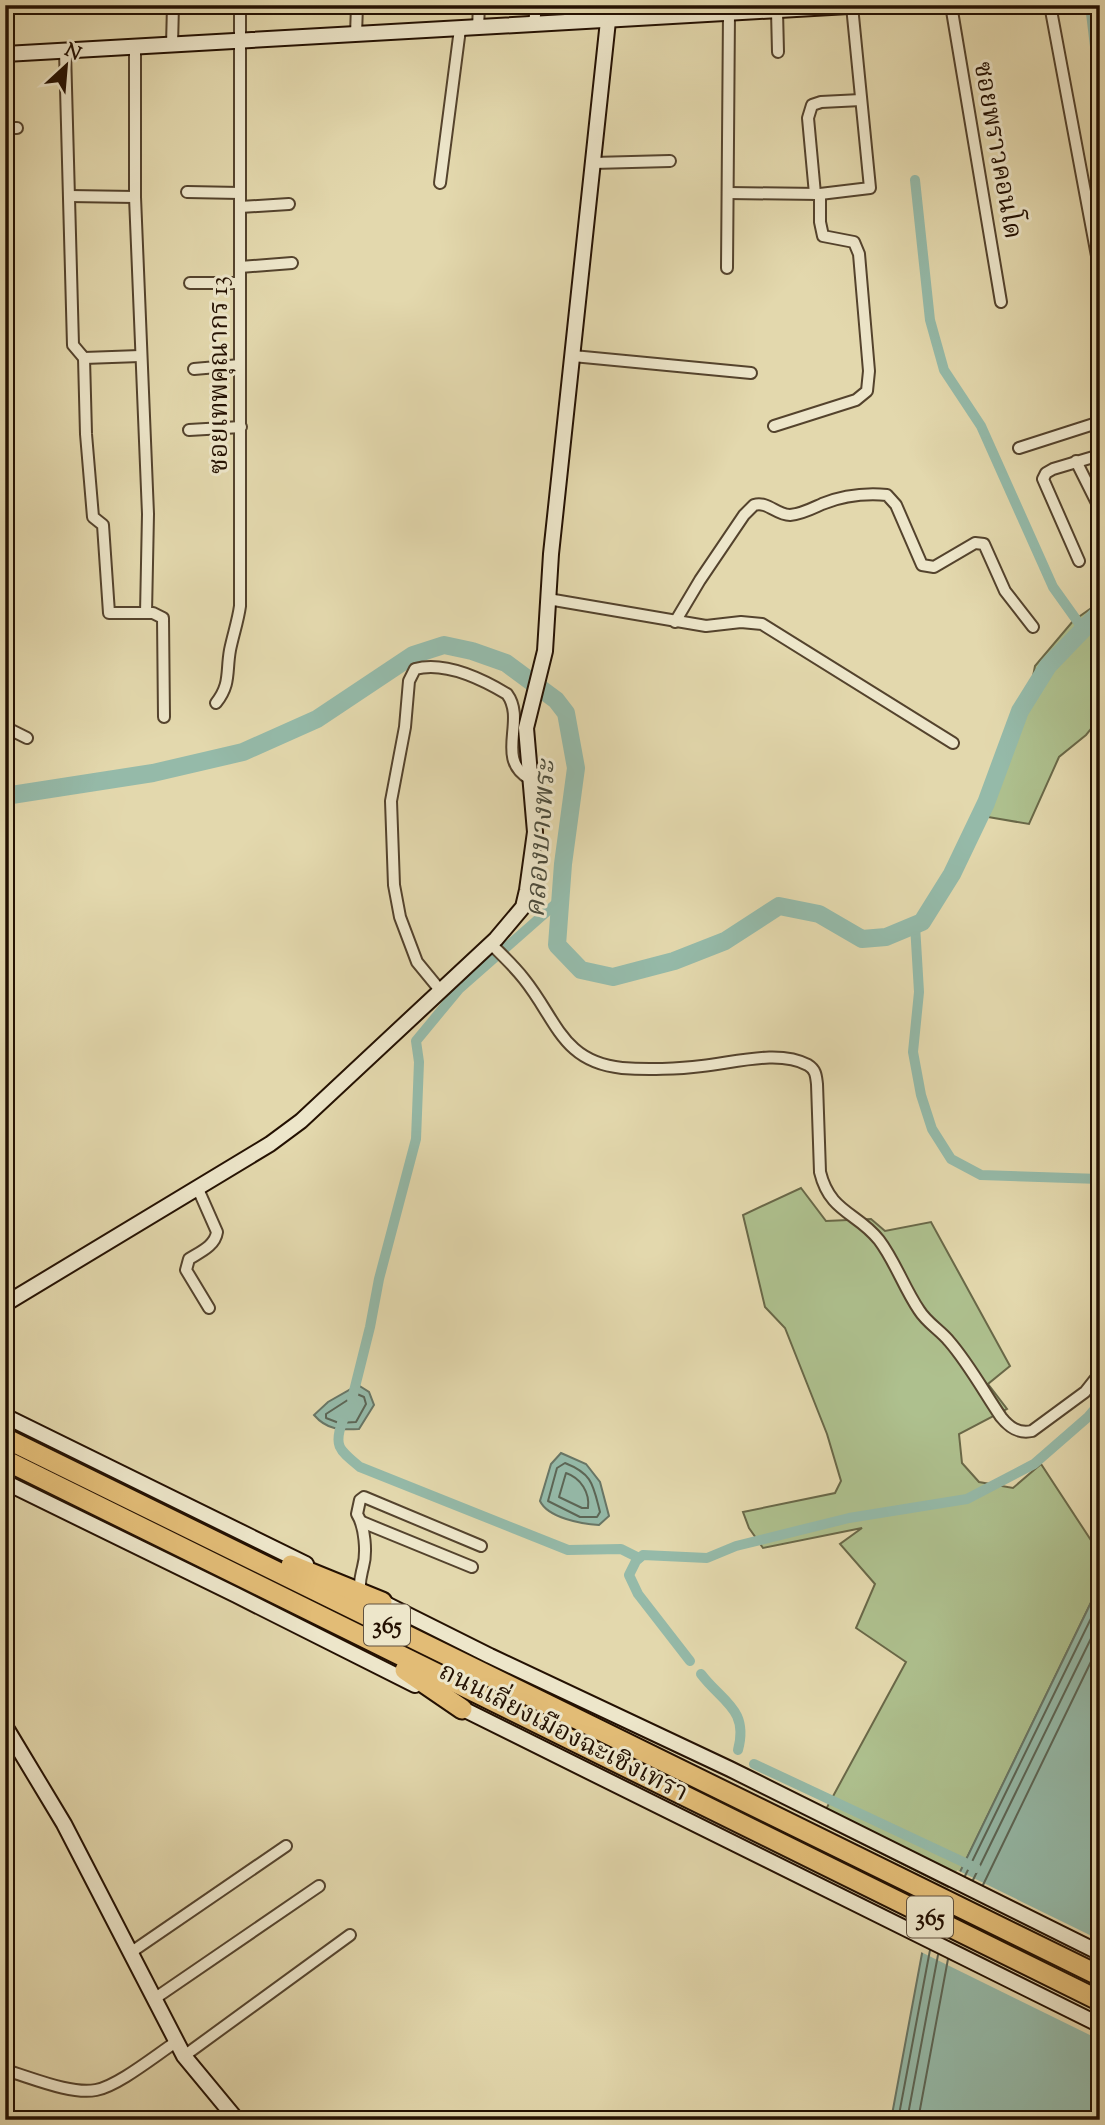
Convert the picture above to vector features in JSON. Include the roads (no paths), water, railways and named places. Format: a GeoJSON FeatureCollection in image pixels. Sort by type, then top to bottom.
{"type":"FeatureCollection","features":[{"type":"Feature","properties":{"kind":"highway","name":"ถนนเลี่ยงเมืองฉะเชิงเทรา"},"geometry":{"type":"LineString","coordinates":[[5,1438],[1100,1976]]}},
{"type":"Feature","properties":{"kind":"highway","name":"ถนนเลี่ยงเมืองฉะเชิงเทรา"},"geometry":{"type":"LineString","coordinates":[[5,1460],[1100,2001]]}},
{"type":"Feature","properties":{"kind":"highway"},"geometry":{"type":"LineString","coordinates":[[138,1503],[382,1602]]}},
{"type":"Feature","properties":{"kind":"highway"},"geometry":{"type":"LineString","coordinates":[[352,1632],[462,1709]]}},
{"type":"Feature","properties":{"kind":"main road"},"geometry":{"type":"LineString","coordinates":[[5,54],[569,23],[617,15],[729,13],[866,5]]}},
{"type":"Feature","properties":{"kind":"main road"},"geometry":{"type":"LineString","coordinates":[[5,1304],[198,1189],[270,1144],[301,1121],[491,944],[523,907],[535,832],[526,728],[545,651],[548,598],[593,163],[617,15]]}},
{"type":"Feature","properties":{"kind":"main road","name":"ถนนเลี่ยงเมืองฉะเชิงเทรา"},"geometry":{"type":"LineString","coordinates":[[5,1416],[1100,1953]]}},
{"type":"Feature","properties":{"kind":"main road","name":"ถนนเลี่ยงเมืองฉะเชิงเทรา"},"geometry":{"type":"LineString","coordinates":[[5,1482],[236,1594],[750,1853],[1100,2025]]}},
{"type":"Feature","properties":{"kind":"main road"},"geometry":{"type":"LineString","coordinates":[[5,1726],[64,1824],[184,2056],[237,2120]]}},
{"type":"Feature","properties":{"kind":"street"},"geometry":{"type":"LineString","coordinates":[[172,45],[173,5]]}},
{"type":"Feature","properties":{"kind":"street","name":"ซอยเทพคุณากร 13"},"geometry":{"type":"LineString","coordinates":[[216,703],[226,689],[229,653],[237,630],[240,606],[240,5]]}},
{"type":"Feature","properties":{"kind":"street"},"geometry":{"type":"LineString","coordinates":[[356,35],[357,5]]}},
{"type":"Feature","properties":{"kind":"street"},"geometry":{"type":"LineString","coordinates":[[478,28],[479,5]]}},
{"type":"Feature","properties":{"kind":"street"},"geometry":{"type":"LineString","coordinates":[[534,25],[536,5]]}},
{"type":"Feature","properties":{"kind":"street"},"geometry":{"type":"LineString","coordinates":[[569,23],[570,5]]}},
{"type":"Feature","properties":{"kind":"street","name":"ซอยพราวคอนโด"},"geometry":{"type":"LineString","coordinates":[[951,5],[1001,302]]}},
{"type":"Feature","properties":{"kind":"street"},"geometry":{"type":"LineString","coordinates":[[1050,5],[1100,272]]}},
{"type":"Feature","properties":{"kind":"street"},"geometry":{"type":"LineString","coordinates":[[728,193],[817,194],[870,188],[852,6]]}},
{"type":"Feature","properties":{"kind":"street"},"geometry":{"type":"LineString","coordinates":[[777,11],[778,52]]}},
{"type":"Feature","properties":{"kind":"street"},"geometry":{"type":"LineString","coordinates":[[727,268],[729,13]]}},
{"type":"Feature","properties":{"kind":"street"},"geometry":{"type":"LineString","coordinates":[[440,183],[460,29]]}},
{"type":"Feature","properties":{"kind":"street"},"geometry":{"type":"LineString","coordinates":[[135,47],[135,197],[148,514],[146,613]]}},
{"type":"Feature","properties":{"kind":"street"},"geometry":{"type":"LineString","coordinates":[[65,51],[73,345],[84,358],[86,434],[93,517],[103,525],[109,613],[158,614],[165,623],[164,717]]}},
{"type":"Feature","properties":{"kind":"street"},"geometry":{"type":"LineString","coordinates":[[774,426],[856,400],[867,391],[869,371],[857,246],[848,239],[829,239],[823,236],[808,118],[812,105],[861,100]]}},
{"type":"Feature","properties":{"kind":"street"},"geometry":{"type":"LineString","coordinates":[[593,163],[670,161]]}},
{"type":"Feature","properties":{"kind":"street"},"geometry":{"type":"LineString","coordinates":[[187,192],[240,193]]}},
{"type":"Feature","properties":{"kind":"street"},"geometry":{"type":"LineString","coordinates":[[69,196],[135,197]]}},
{"type":"Feature","properties":{"kind":"street"},"geometry":{"type":"LineString","coordinates":[[240,207],[289,204]]}},
{"type":"Feature","properties":{"kind":"street"},"geometry":{"type":"LineString","coordinates":[[240,267],[292,263]]}},
{"type":"Feature","properties":{"kind":"street"},"geometry":{"type":"LineString","coordinates":[[190,283],[240,283]]}},
{"type":"Feature","properties":{"kind":"street"},"geometry":{"type":"LineString","coordinates":[[84,358],[140,356]]}},
{"type":"Feature","properties":{"kind":"street"},"geometry":{"type":"LineString","coordinates":[[573,356],[751,373]]}},
{"type":"Feature","properties":{"kind":"street"},"geometry":{"type":"LineString","coordinates":[[194,369],[240,365]]}},
{"type":"Feature","properties":{"kind":"street"},"geometry":{"type":"LineString","coordinates":[[1019,448],[1100,422]]}},
{"type":"Feature","properties":{"kind":"street"},"geometry":{"type":"LineString","coordinates":[[189,430],[241,427]]}},
{"type":"Feature","properties":{"kind":"street"},"geometry":{"type":"LineString","coordinates":[[1079,561],[1043,479],[1046,473],[1053,470],[1100,455]]}},
{"type":"Feature","properties":{"kind":"street"},"geometry":{"type":"LineString","coordinates":[[1076,461],[1100,509]]}},
{"type":"Feature","properties":{"kind":"street"},"geometry":{"type":"LineString","coordinates":[[675,622],[700,580],[744,515],[754,505],[766,505],[783,515],[792,515],[848,496],[878,494],[892,499],[922,565],[934,567],[975,543],[984,544],[1005,592],[1033,627]]}},
{"type":"Feature","properties":{"kind":"street"},"geometry":{"type":"LineString","coordinates":[[548,598],[675,622],[706,626],[752,622],[772,628],[953,743]]}},
{"type":"Feature","properties":{"kind":"street"},"geometry":{"type":"LineString","coordinates":[[440,990],[416,962],[400,917],[394,885],[391,801],[405,727],[409,681],[415,669],[430,667],[461,672],[507,694],[512,700],[514,712],[512,755],[515,768],[530,779]]}},
{"type":"Feature","properties":{"kind":"street"},"geometry":{"type":"LineString","coordinates":[[5,727],[27,738]]}},
{"type":"Feature","properties":{"kind":"street"},"geometry":{"type":"LineString","coordinates":[[491,944],[523,977],[568,1045],[596,1064],[624,1068],[701,1067],[747,1058],[782,1060],[810,1066],[815,1071],[817,1084],[820,1172],[823,1185],[831,1198],[870,1229],[881,1242],[920,1313],[950,1341],[1011,1428],[1026,1433],[1032,1431],[1085,1392],[1100,1373]]}},
{"type":"Feature","properties":{"kind":"street"},"geometry":{"type":"LineString","coordinates":[[198,1189],[217,1231],[216,1238],[211,1245],[189,1259],[186,1270],[209,1308]]}},
{"type":"Feature","properties":{"kind":"street"},"geometry":{"type":"LineString","coordinates":[[360,1591],[359,1578],[364,1555],[362,1522],[357,1514],[360,1500],[364,1497],[481,1546]]}},
{"type":"Feature","properties":{"kind":"street"},"geometry":{"type":"LineString","coordinates":[[362,1522],[472,1567]]}},
{"type":"Feature","properties":{"kind":"street"},"geometry":{"type":"LineString","coordinates":[[131,1953],[286,1846]]}},
{"type":"Feature","properties":{"kind":"street"},"geometry":{"type":"LineString","coordinates":[[154,1999],[319,1886]]}},
{"type":"Feature","properties":{"kind":"street"},"geometry":{"type":"LineString","coordinates":[[184,2056],[350,1935]]}},
{"type":"Feature","properties":{"kind":"street"},"geometry":{"type":"LineString","coordinates":[[5,2070],[67,2087],[95,2090],[108,2086],[176,2042]]}},
{"type":"Feature","properties":{"kind":"water"},"geometry":{"type":"Polygon","coordinates":[[[358,1385],[369,1392],[374,1405],[359,1429],[334,1428],[314,1415],[328,1402],[358,1385]]]}},
{"type":"Feature","properties":{"kind":"water"},"geometry":{"type":"Polygon","coordinates":[[[561,1453],[586,1464],[600,1482],[609,1516],[599,1525],[558,1516],[540,1501],[551,1464],[561,1453]]]}},
{"type":"Feature","properties":{"kind":"water"},"geometry":{"type":"Polygon","coordinates":[[[1100,1584],[1100,2120],[891,2120],[923,1948],[1100,1584]]]}},
{"type":"Feature","properties":{"kind":"waterway"},"geometry":{"type":"LineString","coordinates":[[1090,5],[1096,55],[1100,64]]}},
{"type":"Feature","properties":{"kind":"waterway"},"geometry":{"type":"LineString","coordinates":[[915,180],[930,320],[944,370],[981,426],[1053,587],[1083,629]]}},
{"type":"Feature","properties":{"kind":"waterway","name":"คลองบางพระ"},"geometry":{"type":"LineString","coordinates":[[5,796],[153,773],[243,752],[317,719],[413,655],[444,645],[506,663],[556,700],[566,713],[576,768],[563,864],[557,945],[581,970],[613,977],[674,961],[725,941],[779,906],[819,914],[862,939],[886,937],[922,922],[952,874],[986,803],[1020,711],[1048,666],[1100,612]]}},
{"type":"Feature","properties":{"kind":"waterway"},"geometry":{"type":"LineString","coordinates":[[352,1399],[379,1279],[416,1139],[419,1062],[416,1041],[459,989],[560,900]]}},
{"type":"Feature","properties":{"kind":"waterway"},"geometry":{"type":"LineString","coordinates":[[915,925],[919,992],[913,1052],[921,1095],[932,1129],[951,1159],[981,1175],[1100,1179]]}},
{"type":"Feature","properties":{"kind":"waterway"},"geometry":{"type":"LineString","coordinates":[[690,1661],[638,1594],[629,1575],[636,1561],[643,1555],[707,1558],[736,1546],[849,1518],[967,1499],[1034,1464],[1088,1417],[1100,1403]]}},
{"type":"Feature","properties":{"kind":"waterway"},"geometry":{"type":"LineString","coordinates":[[343,1420],[338,1442],[343,1452],[360,1467],[568,1550],[621,1549],[639,1558]]}},
{"type":"Feature","properties":{"kind":"waterway"},"geometry":{"type":"LineString","coordinates":[[701,1674],[737,1715],[740,1725],[738,1750]]}},
{"type":"Feature","properties":{"kind":"waterway"},"geometry":{"type":"LineString","coordinates":[[754,1764],[976,1868]]}}]}
